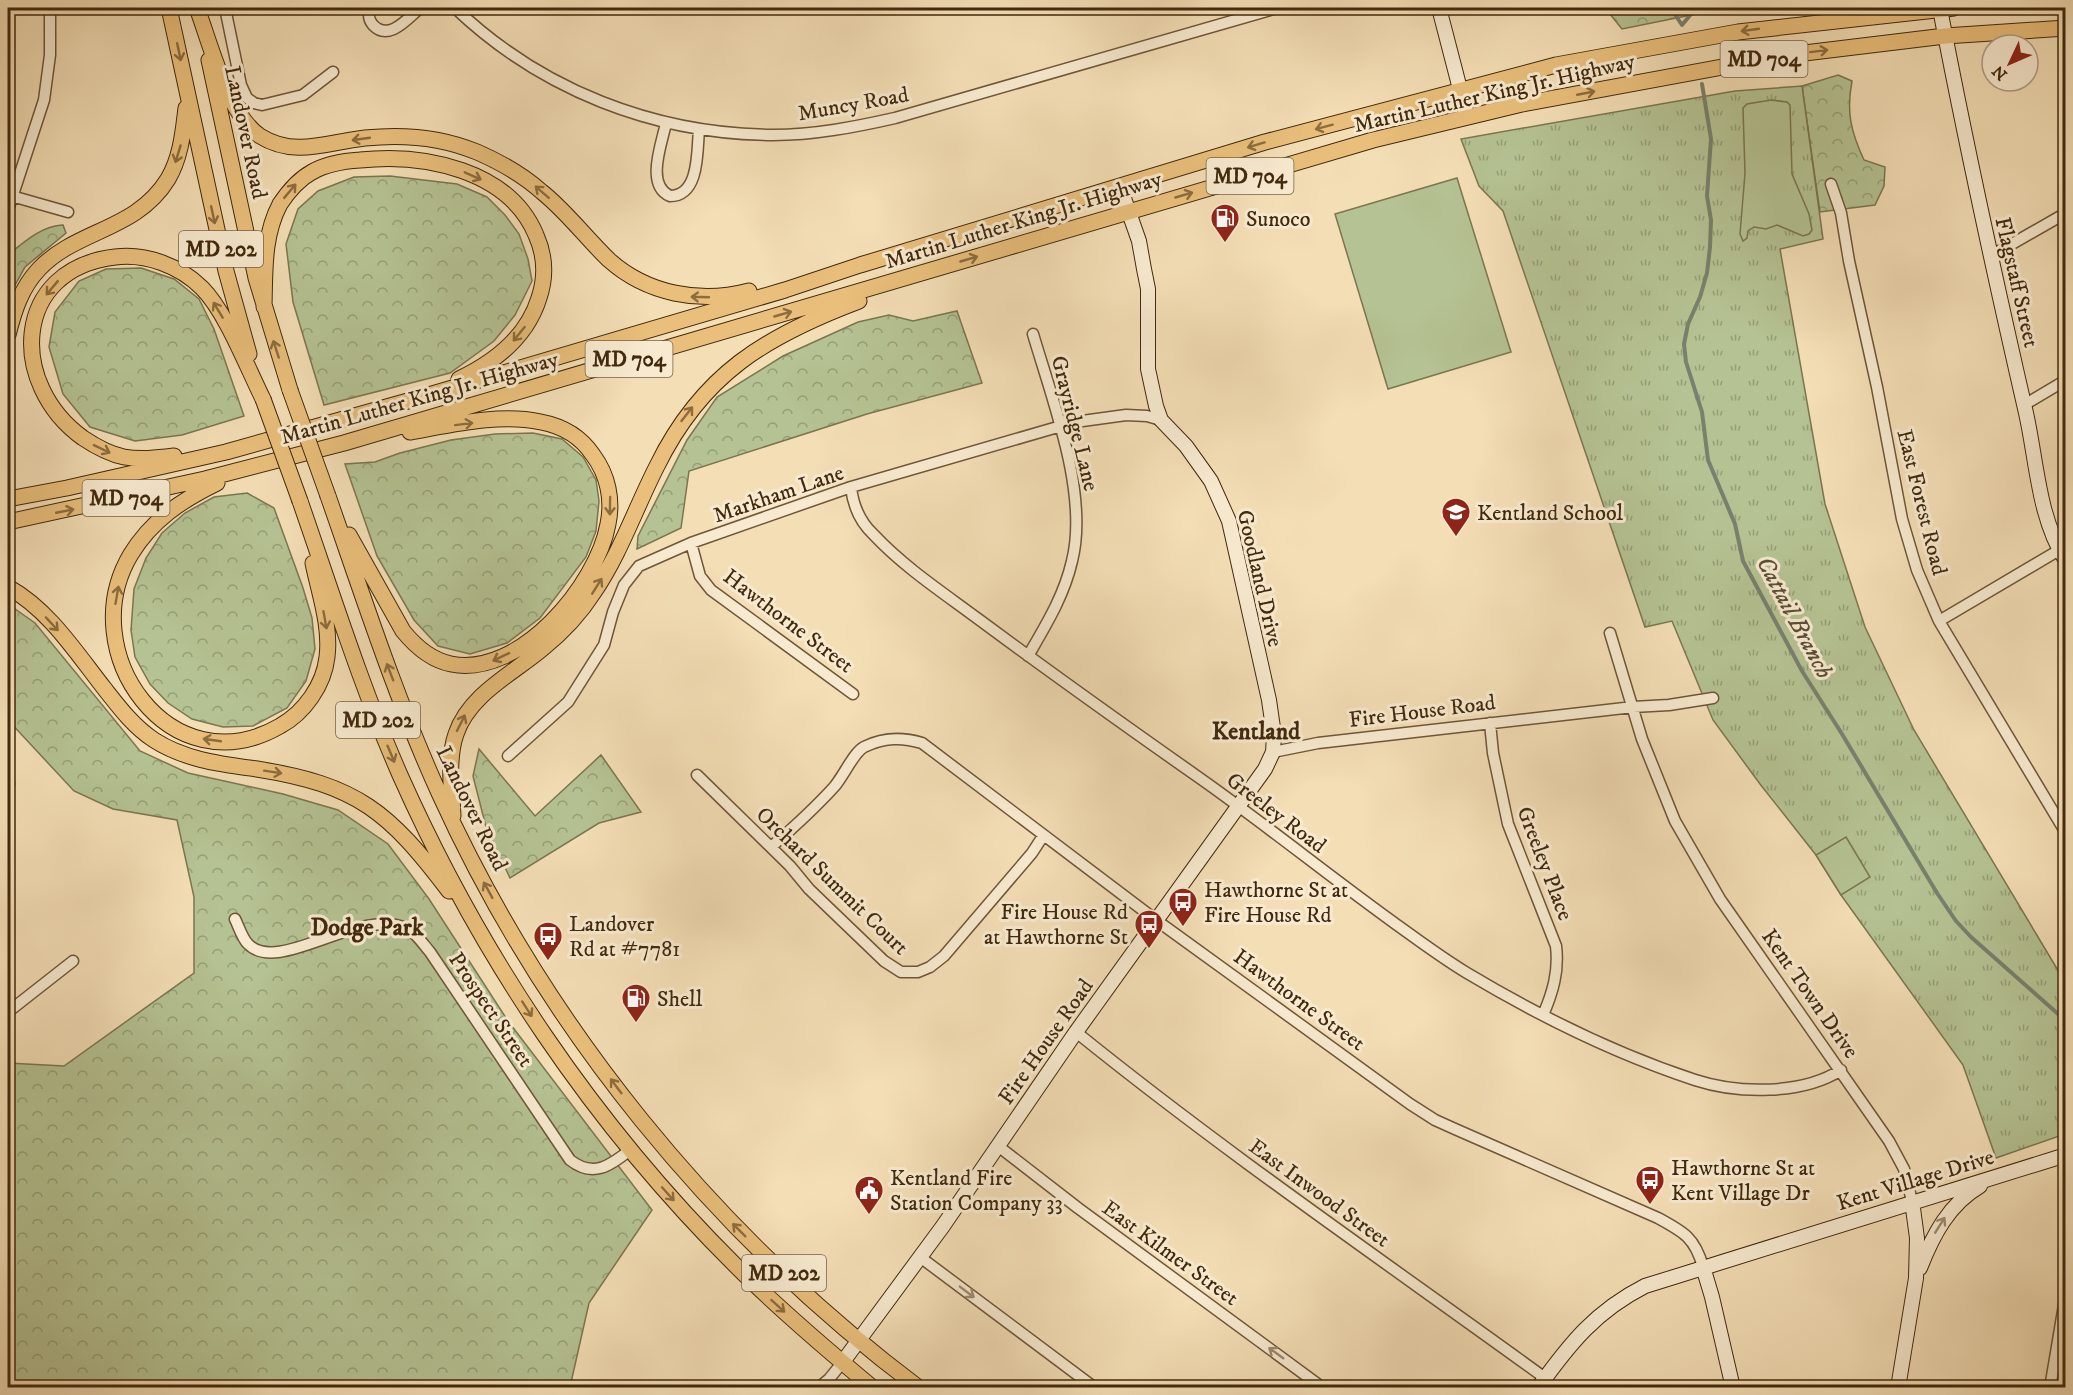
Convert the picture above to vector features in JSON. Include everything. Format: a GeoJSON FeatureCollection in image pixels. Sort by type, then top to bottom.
{"type":"FeatureCollection","features":[{"type":"Feature","properties":{"kind":"main road","name":"MD 202"},"geometry":{"type":"LineString","coordinates":[[169,8],[226,271],[263,399],[365,685],[391,752],[436,850],[478,929],[542,1031],[595,1106],[630,1150],[678,1206],[735,1266],[842,1363],[873,1388]]}},
{"type":"Feature","properties":{"kind":"main road"},"geometry":{"type":"LineString","coordinates":[[197,8],[233,103],[253,130],[277,145],[305,148],[364,138],[405,136],[441,141],[474,151],[500,163],[534,185],[618,268],[639,281],[676,294],[699,297],[735,294],[860,265]]}},
{"type":"Feature","properties":{"kind":"main road","name":"Landover Road"},"geometry":{"type":"LineString","coordinates":[[197,8],[249,249],[290,390],[406,717],[453,822],[489,892],[541,979],[592,1053],[696,1185],[793,1281],[860,1341],[919,1388]]}},
{"type":"Feature","properties":{"kind":"main road","name":"Martin Luther King Jr. Highway"},"geometry":{"type":"LineString","coordinates":[[8,499],[226,452],[763,297],[860,265],[1265,142],[1556,65],[1777,26],[1947,8]]}},
{"type":"Feature","properties":{"kind":"main road","name":"Martin Luther King Jr. Highway"},"geometry":{"type":"LineString","coordinates":[[8,522],[243,470],[344,443],[1373,140],[1467,116],[1754,61],[1945,36],[2066,28]]}},
{"type":"Feature","properties":{"kind":"main road"},"geometry":{"type":"LineString","coordinates":[[8,335],[21,295],[44,264],[60,252],[135,214],[157,194],[169,177],[177,158],[188,96]]}},
{"type":"Feature","properties":{"kind":"main road"},"geometry":{"type":"LineString","coordinates":[[264,307],[269,232],[285,197],[292,188],[312,172],[351,160],[406,158],[443,165],[492,185],[520,208],[539,241],[544,272],[538,303],[525,328],[496,358],[472,373],[415,399]]}},
{"type":"Feature","properties":{"kind":"main road"},"geometry":{"type":"LineString","coordinates":[[226,452],[162,458],[123,457],[100,448],[68,427],[44,396],[32,360],[33,325],[44,297],[59,279],[96,260],[130,256],[152,260],[173,268],[201,288],[216,305],[263,399]]}},
{"type":"Feature","properties":{"kind":"main road"},"geometry":{"type":"LineString","coordinates":[[453,822],[452,753],[460,723],[486,692],[551,642],[594,592],[672,435],[699,400],[722,376],[762,346],[810,320],[913,276]]}},
{"type":"Feature","properties":{"kind":"main road"},"geometry":{"type":"LineString","coordinates":[[328,496],[411,641],[429,656],[449,664],[481,664],[502,657],[524,644],[548,625],[568,604],[584,581],[605,535],[610,504],[604,474],[594,456],[582,442],[557,426],[520,420],[477,422],[344,443]]}},
{"type":"Feature","properties":{"kind":"main road"},"geometry":{"type":"LineString","coordinates":[[243,470],[187,498],[165,514],[131,553],[118,588],[115,601],[115,627],[122,668],[140,699],[156,716],[176,729],[197,737],[219,741],[255,737],[285,724],[302,709],[314,693],[326,665],[327,636],[300,501]]}},
{"type":"Feature","properties":{"kind":"main road"},"geometry":{"type":"LineString","coordinates":[[8,587],[26,599],[49,620],[127,717],[145,734],[190,757],[308,779],[337,788],[365,803],[391,823],[414,846],[478,929]]}},
{"type":"Feature","properties":{"kind":"main road"},"geometry":{"type":"LineString","coordinates":[[630,1150],[652,1132]]}},
{"type":"Feature","properties":{"kind":"street"},"geometry":{"type":"LineString","coordinates":[[8,210],[10,196],[44,100],[50,55],[50,8]]}},
{"type":"Feature","properties":{"kind":"street","name":"Landover Road"},"geometry":{"type":"LineString","coordinates":[[225,8],[241,85],[244,94],[254,103],[267,104],[303,95],[333,72]]}},
{"type":"Feature","properties":{"kind":"street"},"geometry":{"type":"LineString","coordinates":[[371,8],[369,14],[371,21],[384,32],[397,27],[420,8]]}},
{"type":"Feature","properties":{"kind":"street","name":"Muncy Road"},"geometry":{"type":"LineString","coordinates":[[455,8],[499,46],[555,81],[607,105],[666,123],[699,129],[774,135],[846,129],[926,110],[1277,8]]}},
{"type":"Feature","properties":{"kind":"street"},"geometry":{"type":"LineString","coordinates":[[1439,8],[1467,116]]}},
{"type":"Feature","properties":{"kind":"street","name":"Flagstaff Street"},"geometry":{"type":"LineString","coordinates":[[1947,8],[1945,36],[1968,153],[2024,405],[2040,491],[2063,552]]}},
{"type":"Feature","properties":{"kind":"street"},"geometry":{"type":"LineString","coordinates":[[666,123],[657,179],[661,191],[670,196],[684,193],[691,184],[699,129]]}},
{"type":"Feature","properties":{"kind":"street","name":"East Forest Road"},"geometry":{"type":"LineString","coordinates":[[1831,184],[1841,213],[1902,519],[1917,570],[1939,621],[2066,833]]}},
{"type":"Feature","properties":{"kind":"street","name":"Goodland Drive"},"geometry":{"type":"LineString","coordinates":[[1120,187],[1139,242],[1148,289],[1149,369],[1156,406],[1161,420],[1186,446],[1211,481],[1229,521],[1269,700],[1274,735],[1273,752]]}},
{"type":"Feature","properties":{"kind":"street"},"geometry":{"type":"LineString","coordinates":[[10,196],[68,212]]}},
{"type":"Feature","properties":{"kind":"street"},"geometry":{"type":"LineString","coordinates":[[1991,256],[2066,213]]}},
{"type":"Feature","properties":{"kind":"street","name":"Grayridge Lane"},"geometry":{"type":"LineString","coordinates":[[1028,656],[1057,606],[1073,560],[1077,528],[1075,497],[1059,426],[1033,334]]}},
{"type":"Feature","properties":{"kind":"street"},"geometry":{"type":"LineString","coordinates":[[2024,405],[2066,380]]}},
{"type":"Feature","properties":{"kind":"street","name":"Markham Lane"},"geometry":{"type":"LineString","coordinates":[[508,756],[568,702],[604,645],[613,612],[624,585],[639,566],[691,543],[851,488],[1059,426],[1104,417],[1147,416],[1161,420]]}},
{"type":"Feature","properties":{"kind":"street","name":"Greeley Road"},"geometry":{"type":"LineString","coordinates":[[851,488],[856,511],[872,534],[913,569],[1028,656],[1238,805],[1463,971],[1543,1015],[1665,1070],[1699,1082],[1731,1088],[1782,1089],[1818,1083],[1841,1071]]}},
{"type":"Feature","properties":{"kind":"street","name":"Hawthorne Street"},"geometry":{"type":"LineString","coordinates":[[691,543],[700,576],[711,590],[853,694]]}},
{"type":"Feature","properties":{"kind":"street"},"geometry":{"type":"LineString","coordinates":[[1939,621],[2063,552]]}},
{"type":"Feature","properties":{"kind":"street","name":"Kent Town Drive"},"geometry":{"type":"LineString","coordinates":[[1610,633],[1642,739],[1657,780],[1696,860],[1746,937],[1889,1141],[1904,1168],[1917,1238],[1916,1278],[1898,1388]]}},
{"type":"Feature","properties":{"kind":"street","name":"Fire House Road"},"geometry":{"type":"LineString","coordinates":[[842,1363],[920,1257],[1076,1032],[1265,769],[1273,752],[1318,743],[1713,699]]}},
{"type":"Feature","properties":{"kind":"street","name":"Greeley Place"},"geometry":{"type":"LineString","coordinates":[[1490,723],[1493,753],[1508,824],[1556,946],[1558,962],[1555,982],[1543,1015]]}},
{"type":"Feature","properties":{"kind":"street","name":"Hawthorne Street"},"geometry":{"type":"LineString","coordinates":[[771,847],[799,824],[836,785],[862,748],[885,739],[904,738],[922,743],[1156,920],[1410,1104],[1455,1130],[1658,1218],[1682,1231],[1692,1240],[1699,1253],[1712,1297],[1732,1388]]}},
{"type":"Feature","properties":{"kind":"street","name":"Orchard Summit Court"},"geometry":{"type":"LineString","coordinates":[[697,775],[771,847],[809,889],[884,961],[901,972],[918,972],[930,967],[944,956],[1032,853],[1043,836]]}},
{"type":"Feature","properties":{"kind":"street","name":"Prospect Street"},"geometry":{"type":"LineString","coordinates":[[235,919],[246,942],[252,948],[273,952],[303,946],[374,923],[410,930],[430,952],[570,1160],[583,1168],[597,1169],[610,1165],[630,1150]]}},
{"type":"Feature","properties":{"kind":"street"},"geometry":{"type":"LineString","coordinates":[[8,1012],[73,961]]}},
{"type":"Feature","properties":{"kind":"street","name":"East Inwood Street"},"geometry":{"type":"LineString","coordinates":[[1076,1032],[1146,1089],[1542,1383]]}},
{"type":"Feature","properties":{"kind":"street","name":"East Kilmer Street"},"geometry":{"type":"LineString","coordinates":[[998,1146],[1078,1208],[1323,1388]]}},
{"type":"Feature","properties":{"kind":"street","name":"Kent Village Drive"},"geometry":{"type":"LineString","coordinates":[[1542,1383],[1582,1331],[1621,1299],[1645,1286],[1996,1176],[2064,1158]]}},
{"type":"Feature","properties":{"kind":"street"},"geometry":{"type":"LineString","coordinates":[[1916,1278],[1933,1237],[1944,1219],[1969,1192],[1996,1176]]}},
{"type":"Feature","properties":{"kind":"street"},"geometry":{"type":"LineString","coordinates":[[920,1257],[1095,1388]]}},
{"type":"Feature","properties":{"kind":"street"},"geometry":{"type":"LineString","coordinates":[[2050,1388],[2066,1293]]}},
{"type":"Feature","properties":{"kind":"street"},"geometry":{"type":"LineString","coordinates":[[818,1388],[842,1363]]}},
{"type":"Feature","properties":{"kind":"green space"},"geometry":{"type":"Polygon","coordinates":[[[1605,8],[1726,8],[1622,29],[1605,8]]]}},
{"type":"Feature","properties":{"kind":"green space"},"geometry":{"type":"Polygon","coordinates":[[[1838,75],[1852,81],[1850,112],[1853,131],[1864,160],[1885,167],[1884,186],[1875,205],[1820,212],[1802,86],[1838,75]]]}},
{"type":"Feature","properties":{"kind":"green space"},"geometry":{"type":"Polygon","coordinates":[[[1802,86],[1823,239],[1780,249],[1825,504],[1865,627],[1914,730],[2065,982],[2065,1134],[1996,1158],[1963,1065],[1841,895],[1816,855],[1713,720],[1672,621],[1645,627],[1503,211],[1479,186],[1461,139],[1735,91],[1802,86]]]}},
{"type":"Feature","properties":{"kind":"green space"},"geometry":{"type":"Polygon","coordinates":[[[1771,100],[1787,102],[1790,105],[1792,174],[1809,214],[1812,230],[1803,236],[1777,225],[1766,229],[1754,227],[1748,231],[1747,238],[1743,241],[1740,234],[1745,173],[1743,108],[1747,104],[1771,100]]]}},
{"type":"Feature","properties":{"kind":"green space"},"geometry":{"type":"Polygon","coordinates":[[[390,176],[457,184],[487,197],[505,215],[519,234],[528,259],[532,281],[515,315],[494,341],[450,373],[324,405],[293,302],[286,244],[298,209],[318,191],[354,177],[390,176]]]}},
{"type":"Feature","properties":{"kind":"green space"},"geometry":{"type":"Polygon","coordinates":[[[1457,178],[1511,352],[1388,389],[1335,214],[1457,178]]]}},
{"type":"Feature","properties":{"kind":"green space"},"geometry":{"type":"Polygon","coordinates":[[[63,225],[66,233],[25,267],[8,298],[8,255],[47,228],[63,225]]]}},
{"type":"Feature","properties":{"kind":"green space"},"geometry":{"type":"Polygon","coordinates":[[[141,268],[174,279],[199,299],[214,329],[244,416],[182,435],[135,441],[90,427],[63,394],[49,347],[55,312],[79,281],[106,269],[141,268]]]}},
{"type":"Feature","properties":{"kind":"green space"},"geometry":{"type":"Polygon","coordinates":[[[957,311],[982,383],[867,414],[689,471],[681,528],[637,549],[638,536],[687,440],[717,397],[783,356],[858,322],[889,315],[913,321],[957,311]]]}},
{"type":"Feature","properties":{"kind":"green space"},"geometry":{"type":"Polygon","coordinates":[[[533,433],[562,439],[583,457],[596,480],[599,501],[596,531],[586,557],[540,618],[507,643],[470,654],[438,646],[414,620],[377,556],[345,464],[375,462],[451,440],[495,434],[533,433]]]}},
{"type":"Feature","properties":{"kind":"green space"},"geometry":{"type":"Polygon","coordinates":[[[247,493],[274,508],[312,618],[315,649],[306,681],[287,708],[253,726],[223,727],[192,719],[168,703],[150,684],[135,657],[131,630],[134,589],[146,558],[162,533],[185,513],[214,497],[247,493]]]}},
{"type":"Feature","properties":{"kind":"green space"},"geometry":{"type":"Polygon","coordinates":[[[8,604],[35,623],[140,751],[188,773],[283,794],[338,810],[388,844],[429,899],[508,1021],[652,1210],[589,1303],[570,1387],[8,1387],[8,1063],[64,1066],[194,973],[194,897],[177,820],[113,809],[74,791],[8,720],[8,604]]]}},
{"type":"Feature","properties":{"kind":"green space"},"geometry":{"type":"Polygon","coordinates":[[[479,749],[535,816],[601,755],[641,812],[599,823],[510,878],[486,827],[473,776],[479,749]]]}},
{"type":"Feature","properties":{"kind":"green space"},"geometry":{"type":"Polygon","coordinates":[[[1846,837],[1870,877],[1841,895],[1816,855],[1846,837]]]}},
{"type":"Feature","properties":{"kind":"waterway","name":"Cattail Branch"},"geometry":{"type":"LineString","coordinates":[[1666,8],[1674,13],[1682,25],[1696,8]]}},
{"type":"Feature","properties":{"kind":"waterway","name":"Cattail Branch"},"geometry":{"type":"LineString","coordinates":[[1702,84],[1711,139],[1707,196],[1711,220],[1710,247],[1707,273],[1700,297],[1688,324],[1684,344],[1686,362],[1702,412],[1708,460],[1735,524],[1743,561],[1802,671],[1956,921],[2066,1021]]}},
{"type":"Feature","properties":{"kind":"place","name":"Sunoco"},"geometry":{"type":"Point","coordinates":[1225,244]}},
{"type":"Feature","properties":{"kind":"place","name":"Kentland School"},"geometry":{"type":"Point","coordinates":[1456,538]}},
{"type":"Feature","properties":{"kind":"place","name":"Hawthorne St at Fire House Rd"},"geometry":{"type":"Point","coordinates":[1183,928]}},
{"type":"Feature","properties":{"kind":"place","name":"Fire House Rd at Hawthorne St"},"geometry":{"type":"Point","coordinates":[1149,950]}},
{"type":"Feature","properties":{"kind":"place","name":"Landover Rd at #7781"},"geometry":{"type":"Point","coordinates":[548,962]}},
{"type":"Feature","properties":{"kind":"place","name":"Shell"},"geometry":{"type":"Point","coordinates":[636,1024]}},
{"type":"Feature","properties":{"kind":"place","name":"Hawthorne St at Kent Village Dr"},"geometry":{"type":"Point","coordinates":[1650,1206]}},
{"type":"Feature","properties":{"kind":"place","name":"Kentland Fire Station Company 33"},"geometry":{"type":"Point","coordinates":[869,1216]}},
{"type":"Feature","properties":{"kind":"district","name":"Kentland"},"geometry":{"type":"Point","coordinates":[1256,731]}},
{"type":"Feature","properties":{"kind":"district","name":"Dodge Park"},"geometry":{"type":"Point","coordinates":[367,927]}}]}
